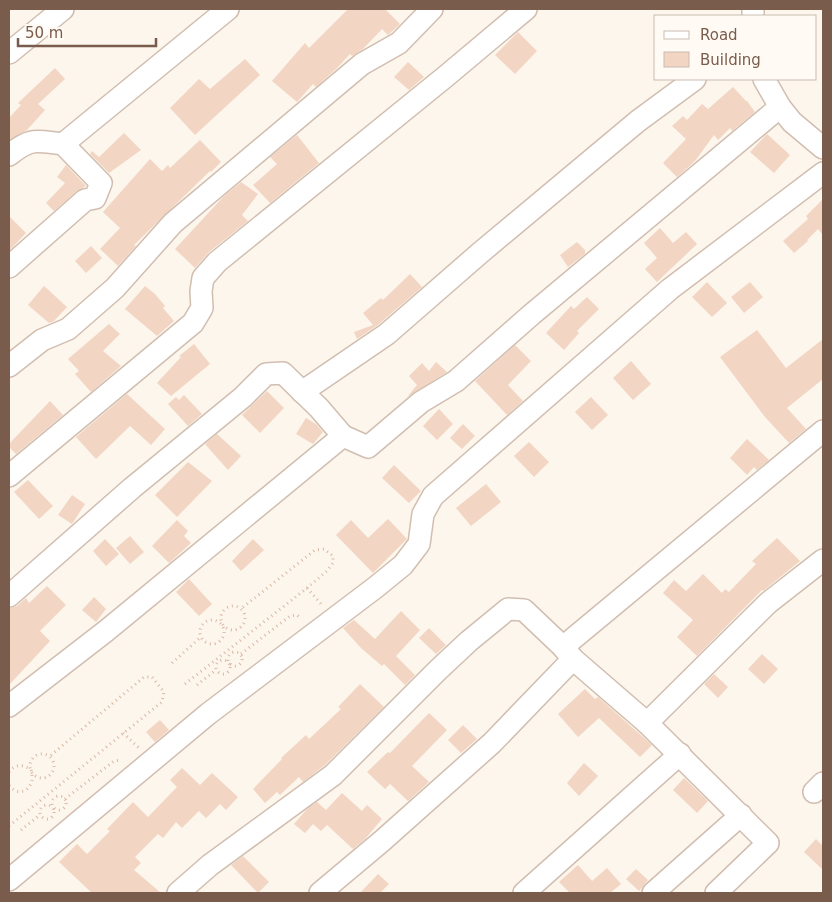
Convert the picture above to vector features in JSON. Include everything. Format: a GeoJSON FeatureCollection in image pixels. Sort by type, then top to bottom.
{"type":"FeatureCollection","features":[{"type":"Feature","properties":{"kind":"street"},"geometry":{"type":"LineString","coordinates":[[9,53],[63,9]]}},
{"type":"Feature","properties":{"kind":"street"},"geometry":{"type":"LineString","coordinates":[[63,144],[228,9]]}},
{"type":"Feature","properties":{"kind":"street"},"geometry":{"type":"LineString","coordinates":[[9,366],[42,340],[68,329],[115,288],[172,223],[362,64],[399,42],[432,9]]}},
{"type":"Feature","properties":{"kind":"street"},"geometry":{"type":"LineString","coordinates":[[9,476],[193,322],[202,308],[200,291],[203,278],[218,262],[526,9]]}},
{"type":"Feature","properties":{"kind":"street"},"geometry":{"type":"LineString","coordinates":[[302,392],[387,334],[638,121],[694,80]]}},
{"type":"Feature","properties":{"kind":"street"},"geometry":{"type":"LineString","coordinates":[[765,80],[780,107],[792,122],[823,148]]}},
{"type":"Feature","properties":{"kind":"street"},"geometry":{"type":"LineString","coordinates":[[9,596],[132,488],[243,397],[266,374],[283,373],[343,436],[368,446],[421,402],[456,381],[780,107]]}},
{"type":"Feature","properties":{"kind":"street"},"geometry":{"type":"LineString","coordinates":[[9,155],[30,141],[63,144],[101,182],[95,198],[85,200],[9,267]]}},
{"type":"Feature","properties":{"kind":"street"},"geometry":{"type":"LineString","coordinates":[[9,880],[208,714],[403,565],[419,544],[423,514],[433,496],[670,289],[823,173]]}},
{"type":"Feature","properties":{"kind":"street"},"geometry":{"type":"LineString","coordinates":[[320,893],[382,841],[492,743],[568,653],[823,431]]}},
{"type":"Feature","properties":{"kind":"street"},"geometry":{"type":"LineString","coordinates":[[9,706],[106,631],[343,436]]}},
{"type":"Feature","properties":{"kind":"street"},"geometry":{"type":"LineString","coordinates":[[647,723],[768,603],[823,560]]}},
{"type":"Feature","properties":{"kind":"street"},"geometry":{"type":"LineString","coordinates":[[178,893],[210,865],[333,775],[439,669],[508,609],[524,610],[568,653],[680,754],[768,843],[716,893]]}},
{"type":"Feature","properties":{"kind":"street"},"geometry":{"type":"LineString","coordinates":[[524,893],[680,754]]}},
{"type":"Feature","properties":{"kind":"street"},"geometry":{"type":"LineString","coordinates":[[653,893],[740,815]]}},
{"type":"Feature","properties":{"kind":"path"},"geometry":{"type":"LineString","coordinates":[[185,684],[327,571],[333,563],[333,556],[324,549],[315,550],[242,608]]}},
{"type":"Feature","properties":{"kind":"path"},"geometry":{"type":"LineString","coordinates":[[307,588],[324,607]]}},
{"type":"Feature","properties":{"kind":"path"},"geometry":{"type":"LineString","coordinates":[[221,624],[221,615],[226,608],[234,605],[242,608],[245,615],[242,626],[235,630],[231,630],[221,624],[215,620],[207,621],[200,630],[202,637],[207,643],[219,642],[224,635],[224,627],[221,624]]}},
{"type":"Feature","properties":{"kind":"path"},"geometry":{"type":"LineString","coordinates":[[172,663],[202,637]]}},
{"type":"Feature","properties":{"kind":"path"},"geometry":{"type":"LineString","coordinates":[[197,685],[216,670],[220,660],[225,660],[229,663],[235,666],[240,665],[242,661],[241,654],[232,652],[228,658],[229,663],[229,670],[226,673],[222,674],[216,670]]}},
{"type":"Feature","properties":{"kind":"path"},"geometry":{"type":"LineString","coordinates":[[9,826],[162,702],[164,692],[152,677],[144,677],[50,756]]}},
{"type":"Feature","properties":{"kind":"path"},"geometry":{"type":"LineString","coordinates":[[123,733],[141,751]]}},
{"type":"Feature","properties":{"kind":"path"},"geometry":{"type":"LineString","coordinates":[[9,772],[11,769],[24,766],[31,770],[33,774],[40,778],[51,774],[55,767],[50,756],[43,753],[35,756],[31,762],[31,770],[32,783],[27,789],[19,791],[9,785]]}},
{"type":"Feature","properties":{"kind":"path"},"geometry":{"type":"LineString","coordinates":[[21,830],[40,815],[42,806],[47,804],[53,808],[59,811],[64,809],[65,799],[61,796],[54,798],[52,803],[53,808],[53,815],[50,818],[44,818],[40,815]]}},
{"type":"Feature","properties":{"kind":"building"},"geometry":{"type":"Polygon","coordinates":[[[348,9],[385,9],[400,24],[388,35],[382,29],[363,49],[352,56],[350,54],[316,87],[313,84],[297,102],[272,81],[305,43],[309,48],[348,9]]]}},
{"type":"Feature","properties":{"kind":"building"},"geometry":{"type":"Polygon","coordinates":[[[518,32],[537,51],[515,74],[495,55],[518,32]]]}},
{"type":"Feature","properties":{"kind":"building"},"geometry":{"type":"Polygon","coordinates":[[[245,59],[260,75],[195,135],[170,108],[199,79],[210,89],[245,59]]]}},
{"type":"Feature","properties":{"kind":"building"},"geometry":{"type":"Polygon","coordinates":[[[408,62],[424,77],[409,90],[394,77],[408,62]]]}},
{"type":"Feature","properties":{"kind":"building"},"geometry":{"type":"Polygon","coordinates":[[[55,68],[65,79],[38,104],[45,110],[27,130],[9,140],[9,118],[21,105],[18,103],[55,68]]]}},
{"type":"Feature","properties":{"kind":"building"},"geometry":{"type":"Polygon","coordinates":[[[733,87],[755,112],[732,131],[730,128],[718,140],[714,135],[695,161],[677,177],[663,163],[686,139],[672,126],[683,116],[687,120],[702,104],[708,109],[733,87]]]}},
{"type":"Feature","properties":{"kind":"building"},"geometry":{"type":"Polygon","coordinates":[[[124,133],[141,150],[109,173],[90,154],[92,151],[99,157],[124,133]]]}},
{"type":"Feature","properties":{"kind":"building"},"geometry":{"type":"Polygon","coordinates":[[[767,134],[790,155],[774,173],[750,152],[767,134]]]}},
{"type":"Feature","properties":{"kind":"building"},"geometry":{"type":"Polygon","coordinates":[[[297,135],[319,163],[270,203],[253,185],[277,164],[270,157],[297,135]]]}},
{"type":"Feature","properties":{"kind":"building"},"geometry":{"type":"Polygon","coordinates":[[[200,140],[221,162],[134,245],[136,246],[118,266],[100,249],[120,228],[103,212],[150,159],[162,171],[168,165],[170,168],[200,140]]]}},
{"type":"Feature","properties":{"kind":"building"},"geometry":{"type":"Polygon","coordinates":[[[66,165],[86,186],[77,191],[54,211],[46,203],[65,183],[57,177],[66,165]]]}},
{"type":"Feature","properties":{"kind":"building"},"geometry":{"type":"Polygon","coordinates":[[[241,182],[258,194],[242,215],[248,221],[209,252],[195,268],[175,249],[224,196],[241,182]]]}},
{"type":"Feature","properties":{"kind":"building"},"geometry":{"type":"Polygon","coordinates":[[[823,199],[823,235],[818,229],[794,253],[783,241],[808,219],[806,216],[823,199]]]}},
{"type":"Feature","properties":{"kind":"building"},"geometry":{"type":"Polygon","coordinates":[[[9,216],[26,233],[9,251],[9,216]]]}},
{"type":"Feature","properties":{"kind":"building"},"geometry":{"type":"Polygon","coordinates":[[[660,228],[673,243],[686,232],[697,244],[657,282],[645,269],[657,258],[644,243],[660,228]]]}},
{"type":"Feature","properties":{"kind":"building"},"geometry":{"type":"Polygon","coordinates":[[[577,242],[585,250],[585,254],[568,267],[560,255],[577,242]]]}},
{"type":"Feature","properties":{"kind":"building"},"geometry":{"type":"Polygon","coordinates":[[[91,246],[102,258],[86,273],[75,261],[91,246]]]}},
{"type":"Feature","properties":{"kind":"building"},"geometry":{"type":"Polygon","coordinates":[[[410,274],[422,287],[379,324],[357,339],[354,332],[373,325],[363,313],[381,298],[383,300],[410,274]]]}},
{"type":"Feature","properties":{"kind":"building"},"geometry":{"type":"Polygon","coordinates":[[[707,282],[727,303],[712,317],[692,297],[707,282]]]}},
{"type":"Feature","properties":{"kind":"building"},"geometry":{"type":"Polygon","coordinates":[[[750,282],[763,297],[744,313],[731,297],[750,282]]]}},
{"type":"Feature","properties":{"kind":"building"},"geometry":{"type":"Polygon","coordinates":[[[44,286],[67,307],[54,321],[49,323],[28,305],[44,286]]]}},
{"type":"Feature","properties":{"kind":"building"},"geometry":{"type":"Polygon","coordinates":[[[145,286],[165,306],[163,308],[174,321],[157,336],[125,309],[145,286]]]}},
{"type":"Feature","properties":{"kind":"building"},"geometry":{"type":"Polygon","coordinates":[[[587,297],[599,309],[577,331],[579,333],[564,350],[546,333],[571,306],[574,309],[587,297]]]}},
{"type":"Feature","properties":{"kind":"building"},"geometry":{"type":"Polygon","coordinates":[[[109,324],[120,334],[103,351],[121,366],[91,392],[75,374],[79,371],[68,359],[109,324]]]}},
{"type":"Feature","properties":{"kind":"building"},"geometry":{"type":"Polygon","coordinates":[[[757,330],[786,368],[823,339],[823,379],[787,408],[806,429],[789,443],[765,417],[720,357],[757,330]]]}},
{"type":"Feature","properties":{"kind":"building"},"geometry":{"type":"Polygon","coordinates":[[[194,344],[210,364],[171,396],[157,383],[181,357],[179,356],[194,344]]]}},
{"type":"Feature","properties":{"kind":"building"},"geometry":{"type":"Polygon","coordinates":[[[515,345],[531,361],[508,385],[523,401],[507,415],[475,381],[515,345]]]}},
{"type":"Feature","properties":{"kind":"building"},"geometry":{"type":"Polygon","coordinates":[[[631,361],[651,384],[633,400],[613,378],[631,361]]]}},
{"type":"Feature","properties":{"kind":"building"},"geometry":{"type":"Polygon","coordinates":[[[436,362],[447,372],[407,397],[417,385],[409,376],[422,363],[429,371],[436,362]]]}},
{"type":"Feature","properties":{"kind":"building"},"geometry":{"type":"Polygon","coordinates":[[[267,391],[284,408],[260,433],[242,415],[267,391]]]}},
{"type":"Feature","properties":{"kind":"building"},"geometry":{"type":"Polygon","coordinates":[[[127,394],[165,429],[151,445],[130,426],[96,459],[76,437],[127,394]]]}},
{"type":"Feature","properties":{"kind":"building"},"geometry":{"type":"Polygon","coordinates":[[[184,395],[202,414],[188,426],[168,404],[176,397],[179,400],[184,395]]]}},
{"type":"Feature","properties":{"kind":"building"},"geometry":{"type":"Polygon","coordinates":[[[591,397],[608,415],[592,430],[575,412],[591,397]]]}},
{"type":"Feature","properties":{"kind":"building"},"geometry":{"type":"Polygon","coordinates":[[[50,401],[63,415],[16,454],[9,447],[9,444],[50,401]]]}},
{"type":"Feature","properties":{"kind":"building"},"geometry":{"type":"Polygon","coordinates":[[[439,409],[453,424],[437,440],[423,426],[439,409]]]}},
{"type":"Feature","properties":{"kind":"building"},"geometry":{"type":"Polygon","coordinates":[[[306,418],[316,424],[323,432],[313,444],[296,434],[306,418]]]}},
{"type":"Feature","properties":{"kind":"building"},"geometry":{"type":"Polygon","coordinates":[[[463,424],[475,436],[462,449],[450,438],[463,424]]]}},
{"type":"Feature","properties":{"kind":"building"},"geometry":{"type":"Polygon","coordinates":[[[217,434],[241,456],[228,470],[205,444],[217,434]]]}},
{"type":"Feature","properties":{"kind":"building"},"geometry":{"type":"Polygon","coordinates":[[[747,439],[769,460],[757,470],[754,467],[747,475],[730,458],[747,439]]]}},
{"type":"Feature","properties":{"kind":"building"},"geometry":{"type":"Polygon","coordinates":[[[529,442],[549,462],[534,477],[514,456],[529,442]]]}},
{"type":"Feature","properties":{"kind":"building"},"geometry":{"type":"Polygon","coordinates":[[[188,462],[212,481],[177,517],[155,495],[188,462]]]}},
{"type":"Feature","properties":{"kind":"building"},"geometry":{"type":"Polygon","coordinates":[[[394,465],[421,491],[409,503],[382,478],[394,465]]]}},
{"type":"Feature","properties":{"kind":"building"},"geometry":{"type":"Polygon","coordinates":[[[28,480],[53,506],[39,519],[14,492],[28,480]]]}},
{"type":"Feature","properties":{"kind":"building"},"geometry":{"type":"Polygon","coordinates":[[[486,484],[501,502],[471,526],[456,508],[486,484]]]}},
{"type":"Feature","properties":{"kind":"building"},"geometry":{"type":"Polygon","coordinates":[[[72,495],[85,504],[72,524],[58,515],[72,495]]]}},
{"type":"Feature","properties":{"kind":"building"},"geometry":{"type":"Polygon","coordinates":[[[388,519],[407,539],[373,573],[336,535],[351,520],[368,538],[388,519]]]}},
{"type":"Feature","properties":{"kind":"building"},"geometry":{"type":"Polygon","coordinates":[[[177,520],[188,531],[184,536],[191,543],[169,563],[152,546],[177,520]]]}},
{"type":"Feature","properties":{"kind":"building"},"geometry":{"type":"Polygon","coordinates":[[[130,536],[144,552],[130,564],[116,548],[130,536]]]}},
{"type":"Feature","properties":{"kind":"building"},"geometry":{"type":"Polygon","coordinates":[[[777,538],[800,561],[762,590],[697,656],[677,637],[693,620],[663,593],[674,580],[686,591],[703,574],[722,593],[725,589],[729,592],[756,564],[752,561],[777,538]]]}},
{"type":"Feature","properties":{"kind":"building"},"geometry":{"type":"Polygon","coordinates":[[[105,539],[119,554],[106,566],[93,551],[105,539]]]}},
{"type":"Feature","properties":{"kind":"building"},"geometry":{"type":"Polygon","coordinates":[[[253,539],[264,550],[241,571],[232,561],[253,539]]]}},
{"type":"Feature","properties":{"kind":"building"},"geometry":{"type":"Polygon","coordinates":[[[189,579],[212,604],[199,616],[176,592],[189,579]]]}},
{"type":"Feature","properties":{"kind":"building"},"geometry":{"type":"Polygon","coordinates":[[[47,586],[66,605],[40,631],[50,641],[9,685],[9,608],[17,606],[26,598],[29,603],[47,586]]]}},
{"type":"Feature","properties":{"kind":"building"},"geometry":{"type":"Polygon","coordinates":[[[94,597],[106,609],[96,622],[82,610],[94,597]]]}},
{"type":"Feature","properties":{"kind":"building"},"geometry":{"type":"Polygon","coordinates":[[[401,611],[420,630],[396,656],[415,675],[405,685],[384,664],[382,666],[361,648],[343,628],[354,620],[375,639],[401,611]]]}},
{"type":"Feature","properties":{"kind":"building"},"geometry":{"type":"Polygon","coordinates":[[[429,628],[446,645],[436,654],[419,638],[429,628]]]}},
{"type":"Feature","properties":{"kind":"building"},"geometry":{"type":"Polygon","coordinates":[[[762,654],[778,669],[764,684],[748,669],[762,654]]]}},
{"type":"Feature","properties":{"kind":"building"},"geometry":{"type":"Polygon","coordinates":[[[714,674],[728,687],[718,698],[704,684],[714,674]]]}},
{"type":"Feature","properties":{"kind":"building"},"geometry":{"type":"Polygon","coordinates":[[[360,684],[384,707],[325,765],[303,782],[299,777],[280,795],[277,792],[265,803],[253,789],[281,758],[306,735],[309,739],[341,709],[338,707],[360,684]]]}},
{"type":"Feature","properties":{"kind":"building"},"geometry":{"type":"Polygon","coordinates":[[[585,689],[595,699],[598,697],[652,745],[640,757],[599,718],[578,737],[558,714],[585,689]]]}},
{"type":"Feature","properties":{"kind":"building"},"geometry":{"type":"Polygon","coordinates":[[[429,713],[447,730],[412,766],[429,782],[408,801],[390,784],[385,789],[367,772],[388,752],[390,753],[429,713]]]}},
{"type":"Feature","properties":{"kind":"building"},"geometry":{"type":"Polygon","coordinates":[[[160,720],[169,730],[155,742],[146,732],[160,720]]]}},
{"type":"Feature","properties":{"kind":"building"},"geometry":{"type":"Polygon","coordinates":[[[463,725],[477,739],[461,753],[448,740],[463,725]]]}},
{"type":"Feature","properties":{"kind":"building"},"geometry":{"type":"Polygon","coordinates":[[[584,763],[598,776],[579,796],[567,783],[584,763]]]}},
{"type":"Feature","properties":{"kind":"building"},"geometry":{"type":"Polygon","coordinates":[[[182,768],[200,785],[212,773],[238,797],[226,810],[220,804],[206,818],[199,811],[182,828],[176,822],[163,838],[158,834],[135,857],[141,863],[134,870],[161,893],[92,893],[59,862],[77,844],[87,854],[110,831],[107,829],[133,802],[148,817],[177,787],[170,780],[182,768]]]}},
{"type":"Feature","properties":{"kind":"building"},"geometry":{"type":"Polygon","coordinates":[[[684,778],[708,801],[697,813],[673,790],[684,778]]]}},
{"type":"Feature","properties":{"kind":"building"},"geometry":{"type":"Polygon","coordinates":[[[342,793],[362,811],[367,805],[382,819],[365,839],[353,849],[327,825],[321,831],[313,824],[305,833],[294,824],[308,808],[317,802],[326,810],[342,793]]]}},
{"type":"Feature","properties":{"kind":"building"},"geometry":{"type":"Polygon","coordinates":[[[816,839],[823,846],[823,870],[804,852],[816,839]]]}},
{"type":"Feature","properties":{"kind":"building"},"geometry":{"type":"Polygon","coordinates":[[[243,856],[269,882],[258,893],[231,865],[243,856]]]}},
{"type":"Feature","properties":{"kind":"building"},"geometry":{"type":"Polygon","coordinates":[[[578,865],[592,881],[607,868],[621,884],[610,893],[570,893],[559,882],[578,865]]]}},
{"type":"Feature","properties":{"kind":"building"},"geometry":{"type":"Polygon","coordinates":[[[636,869],[648,880],[639,891],[626,879],[636,869]]]}},
{"type":"Feature","properties":{"kind":"building"},"geometry":{"type":"Polygon","coordinates":[[[378,874],[389,884],[380,893],[360,893],[378,874]]]}}]}
